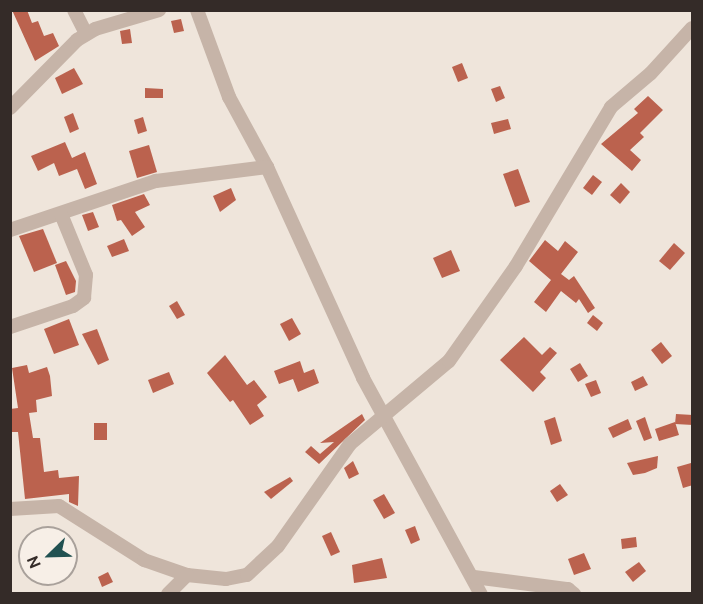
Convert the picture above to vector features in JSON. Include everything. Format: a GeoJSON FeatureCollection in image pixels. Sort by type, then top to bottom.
{"type":"FeatureCollection","features":[{"type":"Feature","properties":{"kind":"street"},"geometry":{"type":"LineString","coordinates":[[74,10],[86,34]]}},
{"type":"Feature","properties":{"kind":"street"},"geometry":{"type":"LineString","coordinates":[[10,108],[86,34],[159,10]]}},
{"type":"Feature","properties":{"kind":"street"},"geometry":{"type":"LineString","coordinates":[[197,10],[229,97],[267,167],[383,419],[474,577],[481,594]]}},
{"type":"Feature","properties":{"kind":"street"},"geometry":{"type":"LineString","coordinates":[[10,508],[59,506],[144,560],[187,575],[226,579],[247,575],[278,546],[337,458],[449,361],[516,266],[610,107],[651,74],[693,28]]}},
{"type":"Feature","properties":{"kind":"street"},"geometry":{"type":"LineString","coordinates":[[10,230],[156,182],[267,167]]}},
{"type":"Feature","properties":{"kind":"street"},"geometry":{"type":"LineString","coordinates":[[10,327],[66,309],[84,298],[86,274],[61,214]]}},
{"type":"Feature","properties":{"kind":"street"},"geometry":{"type":"LineString","coordinates":[[168,594],[187,575]]}},
{"type":"Feature","properties":{"kind":"street"},"geometry":{"type":"LineString","coordinates":[[474,577],[568,592]]}},
{"type":"Feature","properties":{"kind":"building"},"geometry":{"type":"Polygon","coordinates":[[[12,10],[27,10],[32,23],[38,21],[44,36],[53,33],[59,46],[35,61],[12,10]]]}},
{"type":"Feature","properties":{"kind":"building"},"geometry":{"type":"Polygon","coordinates":[[[181,19],[184,31],[174,33],[171,21],[181,19]]]}},
{"type":"Feature","properties":{"kind":"building"},"geometry":{"type":"Polygon","coordinates":[[[130,29],[132,43],[122,44],[120,31],[130,29]]]}},
{"type":"Feature","properties":{"kind":"building"},"geometry":{"type":"Polygon","coordinates":[[[462,63],[468,78],[458,82],[452,67],[462,63]]]}},
{"type":"Feature","properties":{"kind":"building"},"geometry":{"type":"Polygon","coordinates":[[[74,68],[83,84],[62,94],[55,78],[74,68]]]}},
{"type":"Feature","properties":{"kind":"building"},"geometry":{"type":"Polygon","coordinates":[[[500,86],[505,98],[496,102],[491,89],[500,86]]]}},
{"type":"Feature","properties":{"kind":"building"},"geometry":{"type":"Polygon","coordinates":[[[145,88],[163,89],[163,98],[145,98],[145,88]]]}},
{"type":"Feature","properties":{"kind":"building"},"geometry":{"type":"Polygon","coordinates":[[[648,96],[663,110],[640,133],[644,137],[630,150],[641,160],[632,171],[601,144],[638,113],[634,109],[648,96]]]}},
{"type":"Feature","properties":{"kind":"building"},"geometry":{"type":"Polygon","coordinates":[[[73,113],[79,129],[70,133],[64,117],[73,113]]]}},
{"type":"Feature","properties":{"kind":"building"},"geometry":{"type":"Polygon","coordinates":[[[143,117],[147,131],[138,134],[134,120],[143,117]]]}},
{"type":"Feature","properties":{"kind":"building"},"geometry":{"type":"Polygon","coordinates":[[[508,119],[511,129],[494,134],[491,123],[508,119]]]}},
{"type":"Feature","properties":{"kind":"building"},"geometry":{"type":"Polygon","coordinates":[[[65,142],[72,158],[85,152],[97,184],[85,189],[77,169],[59,176],[54,163],[38,171],[31,156],[65,142]]]}},
{"type":"Feature","properties":{"kind":"building"},"geometry":{"type":"Polygon","coordinates":[[[149,145],[157,172],[137,178],[129,151],[149,145]]]}},
{"type":"Feature","properties":{"kind":"building"},"geometry":{"type":"Polygon","coordinates":[[[518,169],[530,202],[515,207],[503,174],[518,169]]]}},
{"type":"Feature","properties":{"kind":"building"},"geometry":{"type":"Polygon","coordinates":[[[593,175],[602,182],[592,195],[583,188],[593,175]]]}},
{"type":"Feature","properties":{"kind":"building"},"geometry":{"type":"Polygon","coordinates":[[[621,183],[630,192],[620,204],[610,195],[621,183]]]}},
{"type":"Feature","properties":{"kind":"building"},"geometry":{"type":"Polygon","coordinates":[[[231,188],[236,200],[220,212],[213,196],[231,188]]]}},
{"type":"Feature","properties":{"kind":"building"},"geometry":{"type":"Polygon","coordinates":[[[144,194],[150,205],[135,212],[145,227],[132,236],[121,220],[117,221],[112,205],[144,194]]]}},
{"type":"Feature","properties":{"kind":"building"},"geometry":{"type":"Polygon","coordinates":[[[93,212],[99,227],[88,231],[82,215],[93,212]]]}},
{"type":"Feature","properties":{"kind":"building"},"geometry":{"type":"Polygon","coordinates":[[[43,229],[57,263],[34,272],[19,236],[43,229]]]}},
{"type":"Feature","properties":{"kind":"building"},"geometry":{"type":"Polygon","coordinates":[[[124,239],[129,251],[112,257],[107,246],[124,239]]]}},
{"type":"Feature","properties":{"kind":"building"},"geometry":{"type":"Polygon","coordinates":[[[545,240],[558,251],[565,241],[578,252],[561,274],[569,280],[574,276],[595,308],[588,313],[579,299],[576,303],[561,291],[546,312],[534,302],[551,280],[529,261],[545,240]]]}},
{"type":"Feature","properties":{"kind":"building"},"geometry":{"type":"Polygon","coordinates":[[[674,243],[685,253],[670,270],[659,261],[674,243]]]}},
{"type":"Feature","properties":{"kind":"building"},"geometry":{"type":"Polygon","coordinates":[[[451,250],[460,271],[442,278],[433,258],[451,250]]]}},
{"type":"Feature","properties":{"kind":"building"},"geometry":{"type":"Polygon","coordinates":[[[66,261],[76,281],[75,292],[66,295],[55,265],[66,261]]]}},
{"type":"Feature","properties":{"kind":"building"},"geometry":{"type":"Polygon","coordinates":[[[177,301],[185,315],[177,319],[169,306],[177,301]]]}},
{"type":"Feature","properties":{"kind":"building"},"geometry":{"type":"Polygon","coordinates":[[[593,315],[603,323],[597,331],[587,323],[593,315]]]}},
{"type":"Feature","properties":{"kind":"building"},"geometry":{"type":"Polygon","coordinates":[[[292,318],[301,334],[289,341],[280,324],[292,318]]]}},
{"type":"Feature","properties":{"kind":"building"},"geometry":{"type":"Polygon","coordinates":[[[69,319],[79,345],[54,354],[44,329],[69,319]]]}},
{"type":"Feature","properties":{"kind":"building"},"geometry":{"type":"Polygon","coordinates":[[[97,329],[109,360],[98,365],[82,334],[97,329]]]}},
{"type":"Feature","properties":{"kind":"building"},"geometry":{"type":"Polygon","coordinates":[[[524,337],[542,355],[550,347],[557,353],[540,372],[546,378],[533,392],[500,360],[524,337]]]}},
{"type":"Feature","properties":{"kind":"building"},"geometry":{"type":"Polygon","coordinates":[[[661,342],[672,356],[662,364],[651,350],[661,342]]]}},
{"type":"Feature","properties":{"kind":"building"},"geometry":{"type":"Polygon","coordinates":[[[225,355],[247,385],[254,380],[267,397],[257,405],[264,416],[250,425],[233,400],[230,402],[207,373],[225,355]]]}},
{"type":"Feature","properties":{"kind":"building"},"geometry":{"type":"Polygon","coordinates":[[[300,361],[304,373],[314,369],[319,383],[298,392],[293,379],[279,384],[274,371],[300,361]]]}},
{"type":"Feature","properties":{"kind":"building"},"geometry":{"type":"Polygon","coordinates":[[[580,363],[588,376],[578,382],[570,369],[580,363]]]}},
{"type":"Feature","properties":{"kind":"building"},"geometry":{"type":"Polygon","coordinates":[[[27,365],[29,373],[47,367],[50,376],[52,396],[36,400],[37,412],[29,413],[33,438],[40,438],[44,472],[58,470],[59,478],[79,476],[78,506],[69,502],[69,494],[25,499],[18,432],[10,432],[10,409],[18,408],[12,368],[27,365]]]}},
{"type":"Feature","properties":{"kind":"building"},"geometry":{"type":"Polygon","coordinates":[[[169,372],[174,384],[153,393],[148,380],[169,372]]]}},
{"type":"Feature","properties":{"kind":"building"},"geometry":{"type":"Polygon","coordinates":[[[643,376],[648,385],[635,391],[631,382],[643,376]]]}},
{"type":"Feature","properties":{"kind":"building"},"geometry":{"type":"Polygon","coordinates":[[[596,380],[601,393],[591,397],[585,384],[596,380]]]}},
{"type":"Feature","properties":{"kind":"building"},"geometry":{"type":"Polygon","coordinates":[[[362,414],[365,420],[319,464],[305,452],[311,446],[320,454],[334,442],[320,443],[362,414]]]}},
{"type":"Feature","properties":{"kind":"building"},"geometry":{"type":"Polygon","coordinates":[[[676,414],[693,415],[693,425],[675,424],[676,414]]]}},
{"type":"Feature","properties":{"kind":"building"},"geometry":{"type":"Polygon","coordinates":[[[555,417],[562,441],[551,445],[544,421],[555,417]]]}},
{"type":"Feature","properties":{"kind":"building"},"geometry":{"type":"Polygon","coordinates":[[[645,417],[652,438],[644,441],[636,421],[645,417]]]}},
{"type":"Feature","properties":{"kind":"building"},"geometry":{"type":"Polygon","coordinates":[[[628,419],[632,429],[613,438],[608,428],[628,419]]]}},
{"type":"Feature","properties":{"kind":"building"},"geometry":{"type":"Polygon","coordinates":[[[675,422],[679,435],[659,441],[655,429],[675,422]]]}},
{"type":"Feature","properties":{"kind":"building"},"geometry":{"type":"Polygon","coordinates":[[[94,423],[107,423],[107,440],[94,440],[94,423]]]}},
{"type":"Feature","properties":{"kind":"building"},"geometry":{"type":"Polygon","coordinates":[[[658,456],[657,468],[645,473],[633,475],[627,463],[658,456]]]}},
{"type":"Feature","properties":{"kind":"building"},"geometry":{"type":"Polygon","coordinates":[[[353,461],[359,474],[349,479],[344,468],[353,461]]]}},
{"type":"Feature","properties":{"kind":"building"},"geometry":{"type":"Polygon","coordinates":[[[691,463],[693,485],[683,488],[677,467],[691,463]]]}},
{"type":"Feature","properties":{"kind":"building"},"geometry":{"type":"Polygon","coordinates":[[[290,477],[293,481],[271,499],[264,492],[290,477]]]}},
{"type":"Feature","properties":{"kind":"building"},"geometry":{"type":"Polygon","coordinates":[[[560,484],[568,495],[557,502],[550,491],[560,484]]]}},
{"type":"Feature","properties":{"kind":"building"},"geometry":{"type":"Polygon","coordinates":[[[384,494],[395,513],[384,519],[373,500],[384,494]]]}},
{"type":"Feature","properties":{"kind":"building"},"geometry":{"type":"Polygon","coordinates":[[[415,526],[420,540],[411,544],[405,530],[415,526]]]}},
{"type":"Feature","properties":{"kind":"building"},"geometry":{"type":"Polygon","coordinates":[[[331,532],[340,552],[331,556],[322,536],[331,532]]]}},
{"type":"Feature","properties":{"kind":"building"},"geometry":{"type":"Polygon","coordinates":[[[636,537],[637,547],[622,549],[621,539],[636,537]]]}},
{"type":"Feature","properties":{"kind":"building"},"geometry":{"type":"Polygon","coordinates":[[[584,553],[591,569],[574,575],[568,559],[584,553]]]}},
{"type":"Feature","properties":{"kind":"building"},"geometry":{"type":"Polygon","coordinates":[[[382,558],[387,578],[354,583],[352,565],[382,558]]]}},
{"type":"Feature","properties":{"kind":"building"},"geometry":{"type":"Polygon","coordinates":[[[639,562],[646,571],[633,582],[625,572],[639,562]]]}},
{"type":"Feature","properties":{"kind":"building"},"geometry":{"type":"Polygon","coordinates":[[[108,572],[113,582],[102,587],[98,577],[108,572]]]}}]}
